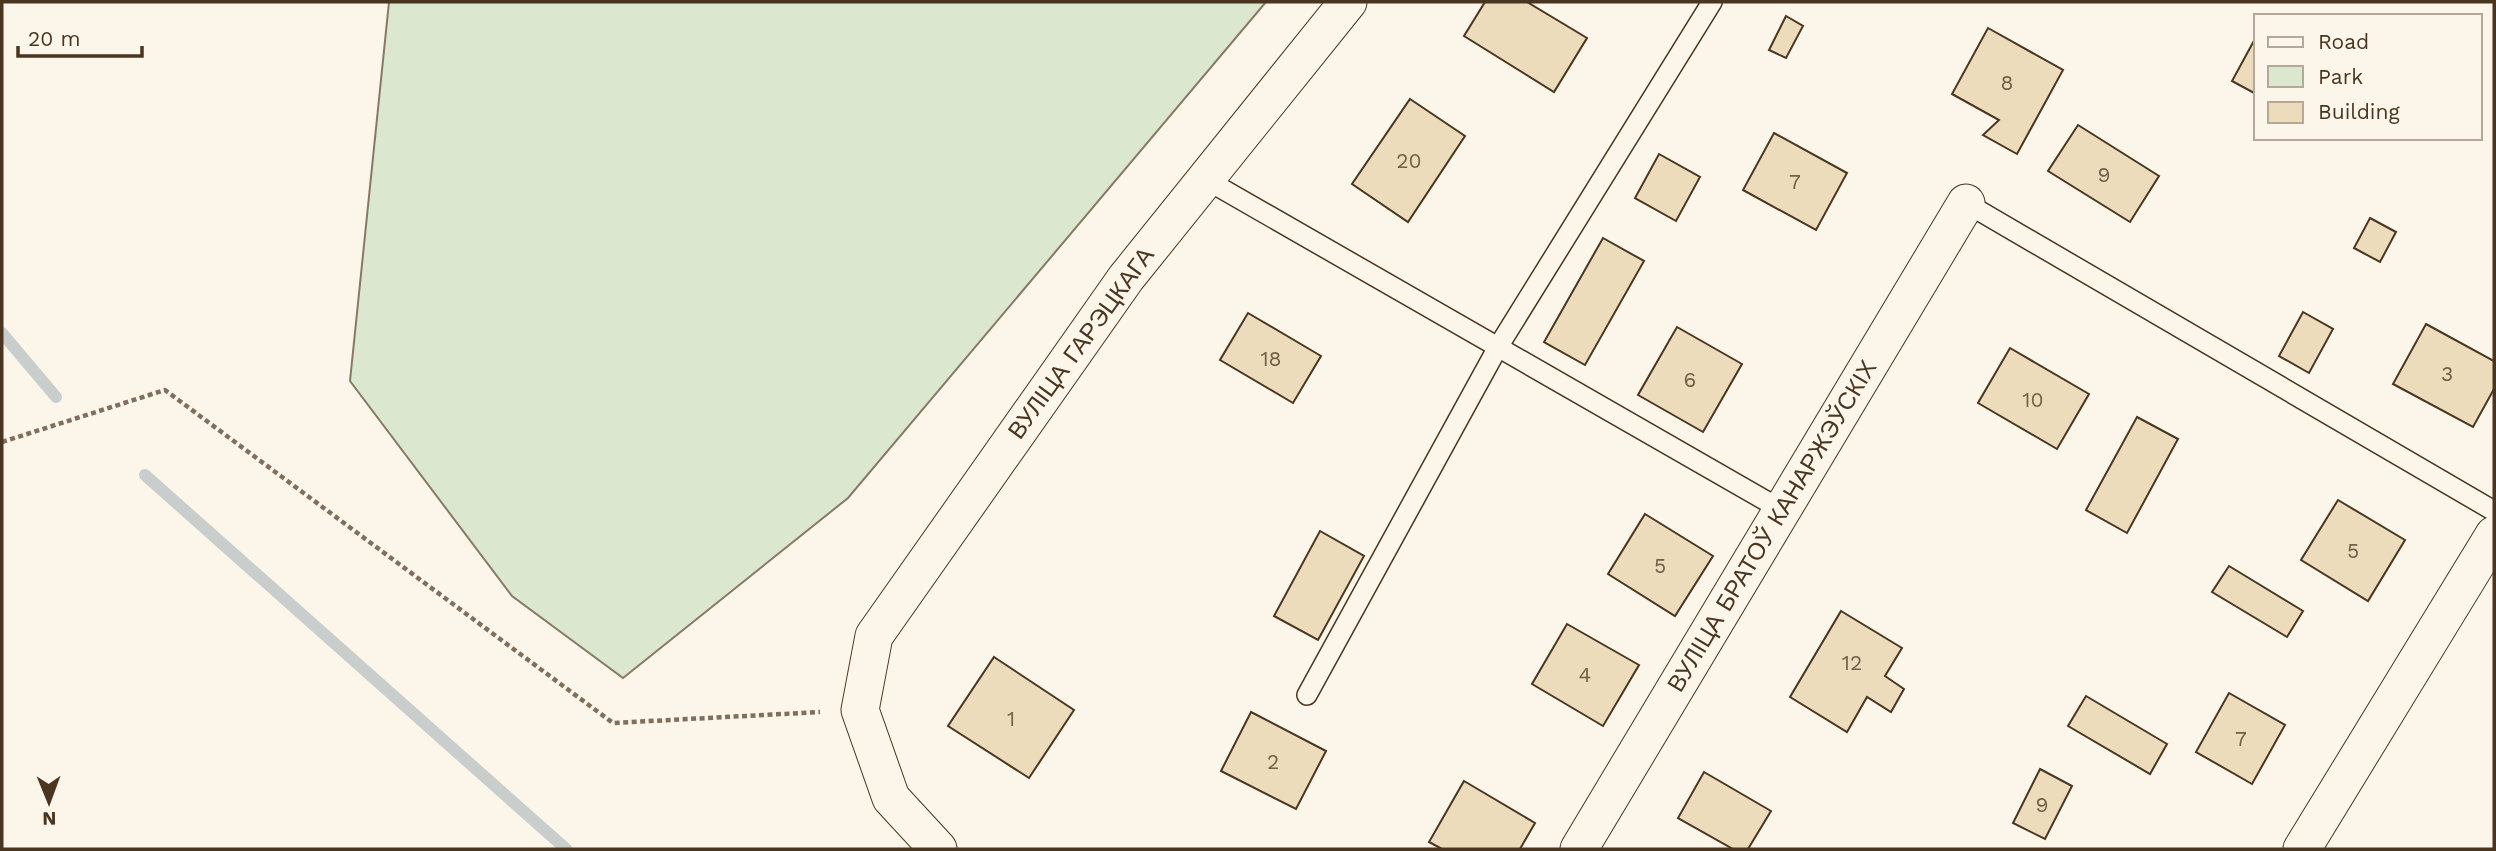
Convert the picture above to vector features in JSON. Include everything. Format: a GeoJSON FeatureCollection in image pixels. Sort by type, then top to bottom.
{"type":"FeatureCollection","features":[{"type":"Feature","properties":{"kind":"street","name":"ВУЛІЦА ГАРЭЦКАГА"},"geometry":{"type":"LineString","coordinates":[[860,709],[874,636],[984,476],[1126,278],[1348,2]]}},
{"type":"Feature","properties":{"kind":"street","name":"ВУЛІЦА БРАТОЎ КАНАРЖЭЎСКІХ"},"geometry":{"type":"LineString","coordinates":[[1579,849],[1966,203]]}},
{"type":"Feature","properties":{"kind":"street"},"geometry":{"type":"LineString","coordinates":[[2302,849],[2494,535]]}},
{"type":"Feature","properties":{"kind":"street"},"geometry":{"type":"LineString","coordinates":[[860,709],[891,799],[938,849]]}},
{"type":"Feature","properties":{"kind":"lane"},"geometry":{"type":"LineString","coordinates":[[1307,695],[1498,346],[1712,2]]}},
{"type":"Feature","properties":{"kind":"lane"},"geometry":{"type":"LineString","coordinates":[[1205,179],[1782,510]]}},
{"type":"Feature","properties":{"kind":"lane"},"geometry":{"type":"LineString","coordinates":[[1966,203],[2494,511]]}},
{"type":"Feature","properties":{"kind":"path"},"geometry":{"type":"LineString","coordinates":[[2,442],[165,390],[613,723],[860,709]]}},
{"type":"Feature","properties":{"kind":"green space"},"geometry":{"type":"Polygon","coordinates":[[[389,2],[1266,2],[848,498],[623,678],[512,596],[350,381],[389,2]]]}},
{"type":"Feature","properties":{"kind":"building"},"geometry":{"type":"Polygon","coordinates":[[[1485,2],[1527,2],[1587,38],[1554,92],[1464,36],[1485,2]]]}},
{"type":"Feature","properties":{"kind":"building"},"geometry":{"type":"Polygon","coordinates":[[[1786,16],[1803,26],[1786,58],[1769,50],[1786,16]]]}},
{"type":"Feature","properties":{"kind":"building"},"geometry":{"type":"Polygon","coordinates":[[[1988,28],[2063,70],[2017,154],[1983,135],[1999,120],[1952,94],[1988,28]]]}},
{"type":"Feature","properties":{"kind":"building"},"geometry":{"type":"Polygon","coordinates":[[[2254,41],[2254,93],[2232,81],[2254,41]]]}},
{"type":"Feature","properties":{"kind":"building"},"geometry":{"type":"Polygon","coordinates":[[[1410,99],[1465,136],[1408,222],[1352,184],[1410,99]]]}},
{"type":"Feature","properties":{"kind":"building"},"geometry":{"type":"Polygon","coordinates":[[[2078,125],[2159,176],[2130,222],[2048,171],[2078,125]]]}},
{"type":"Feature","properties":{"kind":"building"},"geometry":{"type":"Polygon","coordinates":[[[1774,133],[1847,173],[1816,230],[1743,190],[1774,133]]]}},
{"type":"Feature","properties":{"kind":"building"},"geometry":{"type":"Polygon","coordinates":[[[1659,154],[1700,177],[1676,221],[1635,198],[1659,154]]]}},
{"type":"Feature","properties":{"kind":"building"},"geometry":{"type":"Polygon","coordinates":[[[2370,218],[2396,232],[2380,262],[2354,248],[2370,218]]]}},
{"type":"Feature","properties":{"kind":"building"},"geometry":{"type":"Polygon","coordinates":[[[1603,238],[1644,261],[1585,365],[1544,342],[1603,238]]]}},
{"type":"Feature","properties":{"kind":"building"},"geometry":{"type":"Polygon","coordinates":[[[2303,312],[2333,329],[2309,373],[2279,356],[2303,312]]]}},
{"type":"Feature","properties":{"kind":"building"},"geometry":{"type":"Polygon","coordinates":[[[1248,313],[1321,356],[1293,403],[1220,360],[1248,313]]]}},
{"type":"Feature","properties":{"kind":"building"},"geometry":{"type":"Polygon","coordinates":[[[2426,324],[2494,361],[2494,389],[2473,427],[2393,384],[2426,324]]]}},
{"type":"Feature","properties":{"kind":"building"},"geometry":{"type":"Polygon","coordinates":[[[1677,327],[1742,364],[1703,432],[1638,395],[1677,327]]]}},
{"type":"Feature","properties":{"kind":"building"},"geometry":{"type":"Polygon","coordinates":[[[2010,348],[2089,394],[2057,449],[1978,403],[2010,348]]]}},
{"type":"Feature","properties":{"kind":"building"},"geometry":{"type":"Polygon","coordinates":[[[2137,417],[2178,439],[2127,533],[2086,510],[2137,417]]]}},
{"type":"Feature","properties":{"kind":"building"},"geometry":{"type":"Polygon","coordinates":[[[2338,500],[2405,540],[2368,601],[2301,560],[2338,500]]]}},
{"type":"Feature","properties":{"kind":"building"},"geometry":{"type":"Polygon","coordinates":[[[1645,514],[1713,556],[1675,616],[1608,574],[1645,514]]]}},
{"type":"Feature","properties":{"kind":"building"},"geometry":{"type":"Polygon","coordinates":[[[1320,531],[1364,556],[1318,640],[1274,616],[1320,531]]]}},
{"type":"Feature","properties":{"kind":"building"},"geometry":{"type":"Polygon","coordinates":[[[2229,566],[2303,611],[2287,637],[2212,592],[2229,566]]]}},
{"type":"Feature","properties":{"kind":"building"},"geometry":{"type":"Polygon","coordinates":[[[1841,611],[1902,648],[1885,676],[1904,689],[1891,712],[1867,697],[1847,732],[1790,697],[1841,611]]]}},
{"type":"Feature","properties":{"kind":"building"},"geometry":{"type":"Polygon","coordinates":[[[1567,624],[1639,665],[1603,726],[1532,684],[1567,624]]]}},
{"type":"Feature","properties":{"kind":"building"},"geometry":{"type":"Polygon","coordinates":[[[994,657],[1074,710],[1029,778],[948,726],[994,657]]]}},
{"type":"Feature","properties":{"kind":"building"},"geometry":{"type":"Polygon","coordinates":[[[2229,693],[2285,725],[2252,784],[2196,752],[2229,693]]]}},
{"type":"Feature","properties":{"kind":"building"},"geometry":{"type":"Polygon","coordinates":[[[2086,696],[2167,744],[2150,774],[2068,726],[2086,696]]]}},
{"type":"Feature","properties":{"kind":"building"},"geometry":{"type":"Polygon","coordinates":[[[1251,712],[1326,751],[1296,809],[1221,771],[1251,712]]]}},
{"type":"Feature","properties":{"kind":"building"},"geometry":{"type":"Polygon","coordinates":[[[2040,769],[2072,786],[2045,839],[2013,823],[2040,769]]]}},
{"type":"Feature","properties":{"kind":"building"},"geometry":{"type":"Polygon","coordinates":[[[1704,772],[1771,811],[1748,849],[1733,849],[1678,818],[1704,772]]]}},
{"type":"Feature","properties":{"kind":"building"},"geometry":{"type":"Polygon","coordinates":[[[1464,781],[1535,823],[1520,849],[1442,849],[1429,842],[1464,781]]]}},
{"type":"Feature","properties":{"kind":"waterway"},"geometry":{"type":"LineString","coordinates":[[2,333],[56,397]]}},
{"type":"Feature","properties":{"kind":"waterway"},"geometry":{"type":"LineString","coordinates":[[145,475],[566,849]]}}]}
